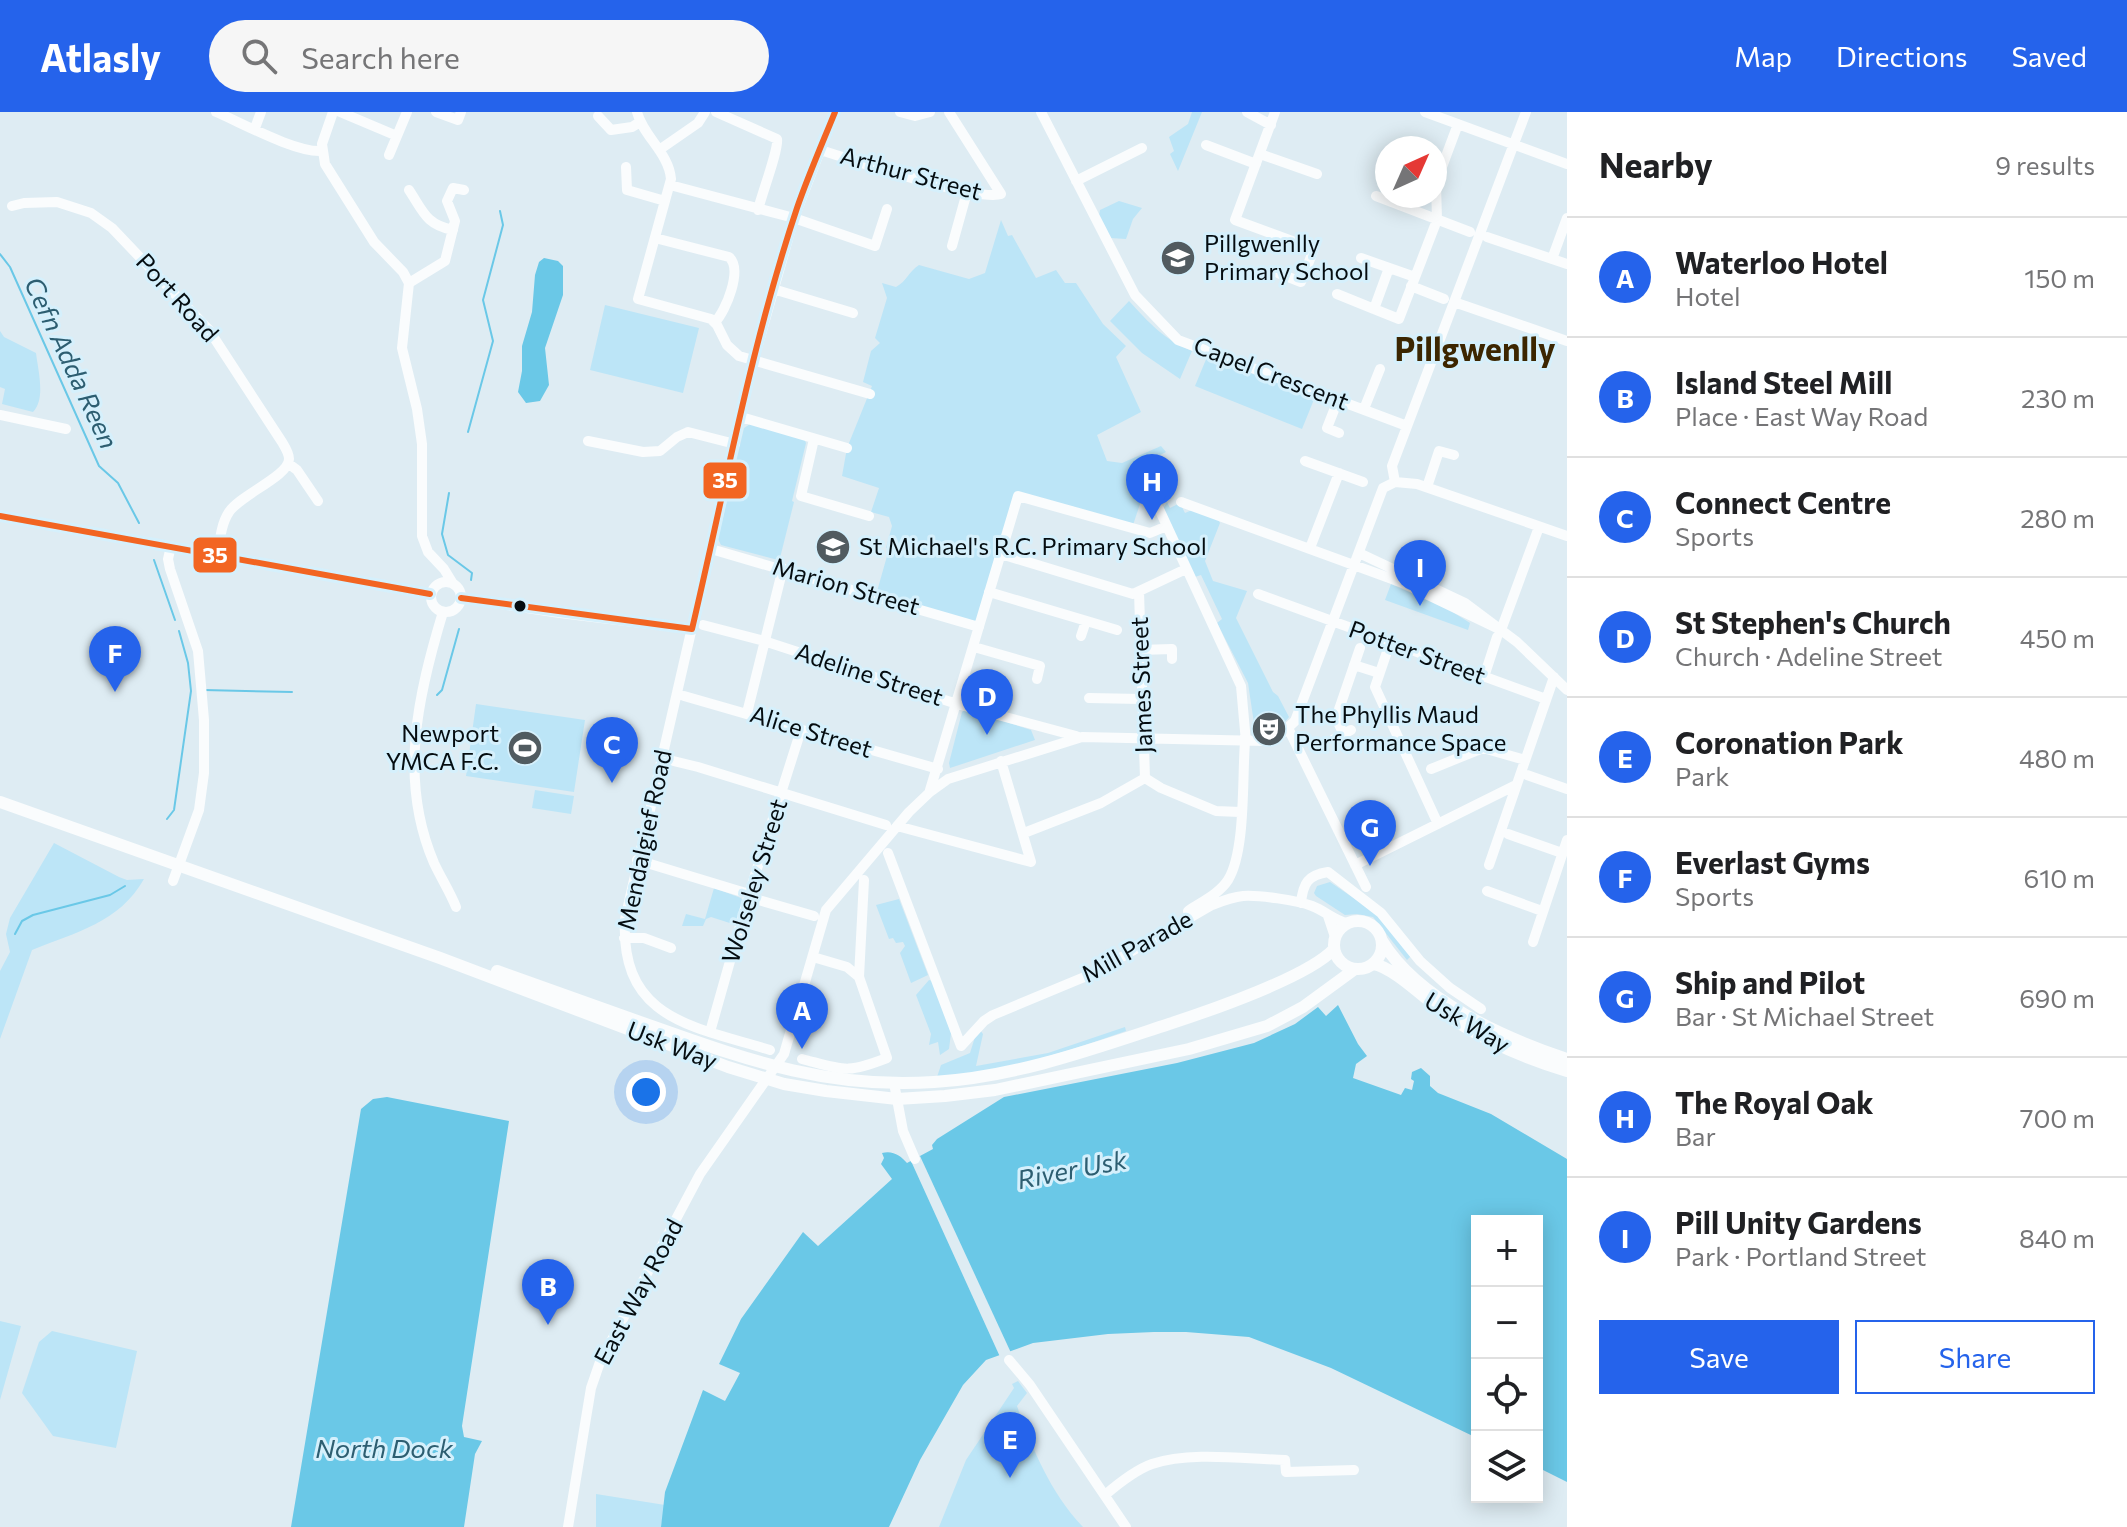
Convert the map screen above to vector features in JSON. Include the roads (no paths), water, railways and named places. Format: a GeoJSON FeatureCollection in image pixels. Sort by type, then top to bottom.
{"type":"FeatureCollection","features":[{"type":"Feature","properties":{"kind":"main road","name":"Usk Way"},"geometry":{"type":"LineString","coordinates":[[0,794],[398,940],[732,1055],[828,1079],[933,1082],[1036,1066],[1189,1018],[1253,993],[1317,963],[1335,943]]}},
{"type":"Feature","properties":{"kind":"main road","name":"Usk Way"},"geometry":{"type":"LineString","coordinates":[[0,802],[154,852]]}},
{"type":"Feature","properties":{"kind":"main road"},"geometry":{"type":"LineString","coordinates":[[1346,923],[1369,923],[1375,927],[1382,941],[1381,954],[1373,964],[1355,969],[1344,964],[1335,943],[1346,923]]}},
{"type":"Feature","properties":{"kind":"main road","name":"Usk Way"},"geometry":{"type":"LineString","coordinates":[[1382,941],[1389,953],[1416,978],[1460,1011],[1507,1038],[1567,1059]]}},
{"type":"Feature","properties":{"kind":"main road","name":"Usk Way"},"geometry":{"type":"LineString","coordinates":[[436,953],[766,1079],[826,1091],[897,1099],[995,1090],[1225,1041],[1285,1017],[1355,969]]}},
{"type":"Feature","properties":{"kind":"main road","name":"Usk Way"},"geometry":{"type":"LineString","coordinates":[[1373,964],[1391,971],[1432,1005],[1478,1034],[1537,1062],[1567,1071]]}},
{"type":"Feature","properties":{"kind":"street"},"geometry":{"type":"LineString","coordinates":[[216,112],[307,151],[322,151]]}},
{"type":"Feature","properties":{"kind":"street"},"geometry":{"type":"LineString","coordinates":[[255,128],[261,112]]}},
{"type":"Feature","properties":{"kind":"street"},"geometry":{"type":"LineString","coordinates":[[333,112],[322,151],[327,168],[374,242],[403,272],[409,283],[402,348],[422,444],[422,536],[428,552],[460,590],[461,598],[454,609],[443,612]]}},
{"type":"Feature","properties":{"kind":"street"},"geometry":{"type":"LineString","coordinates":[[340,112],[397,136]]}},
{"type":"Feature","properties":{"kind":"street"},"geometry":{"type":"LineString","coordinates":[[389,155],[407,112]]}},
{"type":"Feature","properties":{"kind":"street"},"geometry":{"type":"LineString","coordinates":[[436,112],[458,120],[461,112]]}},
{"type":"Feature","properties":{"kind":"street"},"geometry":{"type":"LineString","coordinates":[[659,150],[698,123],[705,112]]}},
{"type":"Feature","properties":{"kind":"street"},"geometry":{"type":"LineString","coordinates":[[716,112],[772,135],[779,142],[758,210]]}},
{"type":"Feature","properties":{"kind":"street","name":"Mendalgief Road"},"geometry":{"type":"LineString","coordinates":[[710,1032],[678,1020],[646,998],[633,976],[624,938],[637,860],[661,758],[698,627],[711,549],[753,362],[794,218],[835,112]]}},
{"type":"Feature","properties":{"kind":"street"},"geometry":{"type":"LineString","coordinates":[[900,112],[915,116],[930,112]]}},
{"type":"Feature","properties":{"kind":"street","name":"Arthur Street"},"geometry":{"type":"LineString","coordinates":[[820,150],[967,192],[994,196],[1001,194],[949,112]]}},
{"type":"Feature","properties":{"kind":"street","name":"Capel Crescent"},"geometry":{"type":"LineString","coordinates":[[1041,112],[1135,295],[1178,340],[1407,426]]}},
{"type":"Feature","properties":{"kind":"street"},"geometry":{"type":"LineString","coordinates":[[1247,112],[1271,125]]}},
{"type":"Feature","properties":{"kind":"street"},"geometry":{"type":"LineString","coordinates":[[1275,112],[1235,220],[1314,249],[1301,282],[1278,273]]}},
{"type":"Feature","properties":{"kind":"street"},"geometry":{"type":"LineString","coordinates":[[1425,112],[1567,164]]}},
{"type":"Feature","properties":{"kind":"street"},"geometry":{"type":"LineString","coordinates":[[1395,482],[1392,466],[1449,300],[1526,112]]}},
{"type":"Feature","properties":{"kind":"street"},"geometry":{"type":"LineString","coordinates":[[598,116],[611,130],[632,127],[639,117],[668,166],[670,185],[638,299],[707,317],[715,322],[730,349],[753,362],[870,394]]}},
{"type":"Feature","properties":{"kind":"street"},"geometry":{"type":"LineString","coordinates":[[1337,294],[1399,319],[1437,220],[1436,183],[1458,124]]}},
{"type":"Feature","properties":{"kind":"street"},"geometry":{"type":"LineString","coordinates":[[1206,145],[1317,174]]}},
{"type":"Feature","properties":{"kind":"street"},"geometry":{"type":"LineString","coordinates":[[1076,181],[1142,148]]}},
{"type":"Feature","properties":{"kind":"street"},"geometry":{"type":"LineString","coordinates":[[626,167],[627,190],[665,201]]}},
{"type":"Feature","properties":{"kind":"street"},"geometry":{"type":"LineString","coordinates":[[670,185],[794,218],[875,246],[887,209]]}},
{"type":"Feature","properties":{"kind":"street"},"geometry":{"type":"LineString","coordinates":[[409,283],[445,261],[454,215],[447,201],[453,188],[464,190]]}},
{"type":"Feature","properties":{"kind":"street"},"geometry":{"type":"LineString","coordinates":[[409,190],[431,223],[453,230]]}},
{"type":"Feature","properties":{"kind":"street"},"geometry":{"type":"LineString","coordinates":[[952,246],[967,192]]}},
{"type":"Feature","properties":{"kind":"street","name":"Port Road"},"geometry":{"type":"LineString","coordinates":[[12,206],[57,202],[91,213],[112,228],[209,330],[282,442],[289,455],[289,464],[297,470],[318,501]]}},
{"type":"Feature","properties":{"kind":"street"},"geometry":{"type":"LineString","coordinates":[[1406,208],[1470,232]]}},
{"type":"Feature","properties":{"kind":"street"},"geometry":{"type":"LineString","coordinates":[[1552,259],[1567,218]]}},
{"type":"Feature","properties":{"kind":"street"},"geometry":{"type":"LineString","coordinates":[[1487,237],[1567,264]]}},
{"type":"Feature","properties":{"kind":"street"},"geometry":{"type":"LineString","coordinates":[[655,238],[729,257],[734,261],[736,269],[725,308],[715,322]]}},
{"type":"Feature","properties":{"kind":"street"},"geometry":{"type":"LineString","coordinates":[[1361,258],[1389,268],[1449,300],[1567,341]]}},
{"type":"Feature","properties":{"kind":"street"},"geometry":{"type":"LineString","coordinates":[[1374,309],[1389,268]]}},
{"type":"Feature","properties":{"kind":"street"},"geometry":{"type":"LineString","coordinates":[[773,289],[853,313]]}},
{"type":"Feature","properties":{"kind":"street"},"geometry":{"type":"LineString","coordinates":[[1364,409],[1380,369]]}},
{"type":"Feature","properties":{"kind":"street"},"geometry":{"type":"LineString","coordinates":[[1338,400],[1327,428],[1339,433]]}},
{"type":"Feature","properties":{"kind":"street"},"geometry":{"type":"LineString","coordinates":[[0,415],[66,429]]}},
{"type":"Feature","properties":{"kind":"street"},"geometry":{"type":"LineString","coordinates":[[741,417],[847,448]]}},
{"type":"Feature","properties":{"kind":"street"},"geometry":{"type":"LineString","coordinates":[[588,441],[643,452],[660,451],[688,432],[735,444]]}},
{"type":"Feature","properties":{"kind":"street"},"geometry":{"type":"LineString","coordinates":[[814,439],[801,496],[869,516]]}},
{"type":"Feature","properties":{"kind":"street"},"geometry":{"type":"LineString","coordinates":[[1427,487],[1439,451],[1454,455]]}},
{"type":"Feature","properties":{"kind":"street"},"geometry":{"type":"LineString","coordinates":[[1305,461],[1363,482]]}},
{"type":"Feature","properties":{"kind":"street"},"geometry":{"type":"LineString","coordinates":[[218,554],[229,512],[241,499],[281,473],[289,464]]}},
{"type":"Feature","properties":{"kind":"street"},"geometry":{"type":"LineString","coordinates":[[1310,548],[1339,473]]}},
{"type":"Feature","properties":{"kind":"street"},"geometry":{"type":"LineString","coordinates":[[776,1068],[784,1054],[826,910],[892,825],[948,779],[1082,737],[1246,742],[1277,738],[1289,730],[1305,699],[1383,488],[1395,482],[1427,487],[1567,536]]}},
{"type":"Feature","properties":{"kind":"street"},"geometry":{"type":"LineString","coordinates":[[930,792],[1018,496],[1150,533],[1167,526]]}},
{"type":"Feature","properties":{"kind":"street"},"geometry":{"type":"LineString","coordinates":[[1181,502],[1403,583],[1499,634]]}},
{"type":"Feature","properties":{"kind":"street","name":"Mill Parade"},"geometry":{"type":"LineString","coordinates":[[1159,509],[1241,686],[1246,742],[1239,849],[1227,881],[1188,911]]}},
{"type":"Feature","properties":{"kind":"street"},"geometry":{"type":"LineString","coordinates":[[0,516],[434,589],[444,581],[452,582]]}},
{"type":"Feature","properties":{"kind":"street"},"geometry":{"type":"LineString","coordinates":[[1484,677],[1539,527]]}},
{"type":"Feature","properties":{"kind":"street"},"geometry":{"type":"LineString","coordinates":[[171,546],[168,559],[170,569],[198,651],[204,720],[204,773],[199,810],[173,881]]}},
{"type":"Feature","properties":{"kind":"street","name":"Marion Street"},"geometry":{"type":"LineString","coordinates":[[711,549],[979,627]]}},
{"type":"Feature","properties":{"kind":"street"},"geometry":{"type":"LineString","coordinates":[[1359,553],[1455,598],[1567,690]]}},
{"type":"Feature","properties":{"kind":"street"},"geometry":{"type":"LineString","coordinates":[[1001,554],[1133,594],[1186,569]]}},
{"type":"Feature","properties":{"kind":"street"},"geometry":{"type":"LineString","coordinates":[[436,562],[433,605],[443,612]]}},
{"type":"Feature","properties":{"kind":"street"},"geometry":{"type":"LineString","coordinates":[[747,713],[783,568]]}},
{"type":"Feature","properties":{"kind":"street"},"geometry":{"type":"LineString","coordinates":[[989,592],[1117,630]]}},
{"type":"Feature","properties":{"kind":"street","name":"James Street"},"geometry":{"type":"LineString","coordinates":[[1139,592],[1145,778]]}},
{"type":"Feature","properties":{"kind":"street","name":"Potter Street"},"geometry":{"type":"LineString","coordinates":[[1258,594],[1546,699]]}},
{"type":"Feature","properties":{"kind":"street","name":"Adeline Street"},"geometry":{"type":"LineString","coordinates":[[461,598],[576,616],[698,627],[764,641],[957,704],[1060,734],[1082,737]]}},
{"type":"Feature","properties":{"kind":"street"},"geometry":{"type":"LineString","coordinates":[[443,612],[419,704],[414,738],[415,768],[417,798],[434,862],[456,907]]}},
{"type":"Feature","properties":{"kind":"street"},"geometry":{"type":"LineString","coordinates":[[1081,636],[1086,621]]}},
{"type":"Feature","properties":{"kind":"street"},"geometry":{"type":"LineString","coordinates":[[1390,643],[1375,687],[1438,824]]}},
{"type":"Feature","properties":{"kind":"street"},"geometry":{"type":"LineString","coordinates":[[974,647],[1040,666],[1037,679]]}},
{"type":"Feature","properties":{"kind":"street"},"geometry":{"type":"LineString","coordinates":[[1343,734],[1336,718],[1360,648]]}},
{"type":"Feature","properties":{"kind":"street"},"geometry":{"type":"LineString","coordinates":[[1140,650],[1172,649],[1172,659]]}},
{"type":"Feature","properties":{"kind":"street"},"geometry":{"type":"LineString","coordinates":[[1354,665],[1379,673]]}},
{"type":"Feature","properties":{"kind":"street"},"geometry":{"type":"LineString","coordinates":[[1489,865],[1554,677]]}},
{"type":"Feature","properties":{"kind":"street","name":"Alice Street"},"geometry":{"type":"LineString","coordinates":[[684,696],[938,769]]}},
{"type":"Feature","properties":{"kind":"street"},"geometry":{"type":"LineString","coordinates":[[1089,698],[1141,699]]}},
{"type":"Feature","properties":{"kind":"street","name":"Wolseley Street"},"geometry":{"type":"LineString","coordinates":[[710,1032],[801,730]]}},
{"type":"Feature","properties":{"kind":"street"},"geometry":{"type":"LineString","coordinates":[[1289,730],[1366,887]]}},
{"type":"Feature","properties":{"kind":"street"},"geometry":{"type":"LineString","coordinates":[[1431,769],[1483,748],[1525,760]]}},
{"type":"Feature","properties":{"kind":"street"},"geometry":{"type":"LineString","coordinates":[[661,758],[1031,862],[1001,761]]}},
{"type":"Feature","properties":{"kind":"street"},"geometry":{"type":"LineString","coordinates":[[1527,775],[1567,789]]}},
{"type":"Feature","properties":{"kind":"street"},"geometry":{"type":"LineString","coordinates":[[1024,833],[1101,803],[1145,778],[1216,811],[1240,812]]}},
{"type":"Feature","properties":{"kind":"street"},"geometry":{"type":"LineString","coordinates":[[1355,865],[1516,785]]}},
{"type":"Feature","properties":{"kind":"street"},"geometry":{"type":"LineString","coordinates":[[1508,834],[1562,853]]}},
{"type":"Feature","properties":{"kind":"street"},"geometry":{"type":"LineString","coordinates":[[1533,942],[1567,840]]}},
{"type":"Feature","properties":{"kind":"street","name":"Mill Parade"},"geometry":{"type":"LineString","coordinates":[[888,853],[961,1046],[993,1015],[1094,973],[1212,905],[1245,896],[1301,903],[1346,923]]}},
{"type":"Feature","properties":{"kind":"street"},"geometry":{"type":"LineString","coordinates":[[637,860],[814,916]]}},
{"type":"Feature","properties":{"kind":"street"},"geometry":{"type":"LineString","coordinates":[[1301,903],[1302,889],[1307,879],[1328,872],[1381,913],[1420,961],[1450,988],[1481,1009]]}},
{"type":"Feature","properties":{"kind":"street"},"geometry":{"type":"LineString","coordinates":[[802,1059],[849,1070],[887,1058],[859,977],[864,880]]}},
{"type":"Feature","properties":{"kind":"street"},"geometry":{"type":"LineString","coordinates":[[1487,891],[1542,911]]}},
{"type":"Feature","properties":{"kind":"street"},"geometry":{"type":"LineString","coordinates":[[1327,914],[1335,943]]}},
{"type":"Feature","properties":{"kind":"street"},"geometry":{"type":"LineString","coordinates":[[624,938],[644,938],[671,948]]}},
{"type":"Feature","properties":{"kind":"street"},"geometry":{"type":"LineString","coordinates":[[813,957],[847,967],[859,977]]}},
{"type":"Feature","properties":{"kind":"street"},"geometry":{"type":"LineString","coordinates":[[710,1032],[770,1050]]}},
{"type":"Feature","properties":{"kind":"street","name":"East Way Road"},"geometry":{"type":"LineString","coordinates":[[568,1527],[594,1377],[700,1174],[776,1068]]}},
{"type":"Feature","properties":{"kind":"street"},"geometry":{"type":"LineString","coordinates":[[894,1083],[903,1131],[915,1159]]}},
{"type":"Feature","properties":{"kind":"street"},"geometry":{"type":"LineString","coordinates":[[1009,1360],[1030,1385],[1126,1527]]}},
{"type":"Feature","properties":{"kind":"street"},"geometry":{"type":"LineString","coordinates":[[1105,1495],[1137,1471],[1180,1458],[1285,1460],[1286,1472],[1354,1470]]}},
{"type":"Feature","properties":{"kind":"water"},"geometry":{"type":"Polygon","coordinates":[[[544,258],[558,261],[563,266],[563,295],[545,348],[549,385],[540,401],[526,403],[518,392],[522,346],[532,312],[535,275],[539,262],[544,258]]]}},
{"type":"Feature","properties":{"kind":"water","name":"River Usk"},"geometry":{"type":"Polygon","coordinates":[[[1338,1005],[1367,1056],[1356,1064],[1353,1078],[1401,1095],[1405,1088],[1412,1090],[1412,1072],[1421,1068],[1430,1076],[1430,1086],[1438,1093],[1491,1114],[1567,1159],[1567,1482],[1543,1470],[1543,1215],[1471,1215],[1471,1435],[1331,1368],[1249,1337],[1186,1332],[1108,1334],[1033,1343],[986,1360],[963,1385],[920,1460],[889,1527],[661,1527],[665,1492],[703,1390],[725,1401],[740,1373],[719,1364],[741,1319],[803,1232],[818,1246],[892,1179],[881,1164],[884,1158],[882,1153],[896,1154],[907,1163],[933,1149],[932,1145],[937,1139],[1004,1097],[1177,1063],[1254,1043],[1295,1024],[1318,1007],[1326,1016],[1338,1005]]]}},
{"type":"Feature","properties":{"kind":"water","name":"North Dock"},"geometry":{"type":"Polygon","coordinates":[[[387,1097],[509,1121],[462,1426],[464,1437],[482,1441],[475,1454],[464,1527],[291,1527],[361,1109],[373,1099],[387,1097]]]}},
{"type":"Feature","properties":{"kind":"waterway"},"geometry":{"type":"LineString","coordinates":[[468,432],[493,341],[483,300],[503,225],[500,211]]}},
{"type":"Feature","properties":{"kind":"waterway","name":"Cefn Adda Reen"},"geometry":{"type":"LineString","coordinates":[[0,254],[10,267],[99,466],[118,483],[139,523]]}},
{"type":"Feature","properties":{"kind":"waterway"},"geometry":{"type":"LineString","coordinates":[[449,493],[442,534],[448,555],[472,573],[471,580]]}},
{"type":"Feature","properties":{"kind":"waterway"},"geometry":{"type":"LineString","coordinates":[[154,560],[175,620]]}},
{"type":"Feature","properties":{"kind":"waterway"},"geometry":{"type":"LineString","coordinates":[[437,695],[442,690],[459,629]]}},
{"type":"Feature","properties":{"kind":"waterway"},"geometry":{"type":"LineString","coordinates":[[167,819],[174,810],[191,691],[188,663],[179,631]]}},
{"type":"Feature","properties":{"kind":"waterway"},"geometry":{"type":"LineString","coordinates":[[204,690],[292,692]]}},
{"type":"Feature","properties":{"kind":"waterway"},"geometry":{"type":"LineString","coordinates":[[15,934],[22,921],[33,915],[110,895],[125,886]]}},
{"type":"Feature","properties":{"kind":"place","name":"Pillgwenlly Primary School"},"geometry":{"type":"Point","coordinates":[1178,258]}},
{"type":"Feature","properties":{"kind":"place","name":"The Royal Oak"},"geometry":{"type":"Point","coordinates":[1152,520]}},
{"type":"Feature","properties":{"kind":"place","name":"St Michael's R.C. Primary School"},"geometry":{"type":"Point","coordinates":[833,547]}},
{"type":"Feature","properties":{"kind":"place","name":"Pill Unity Gardens"},"geometry":{"type":"Point","coordinates":[1420,606]}},
{"type":"Feature","properties":{"kind":"place","name":"Everlast Gyms"},"geometry":{"type":"Point","coordinates":[115,692]}},
{"type":"Feature","properties":{"kind":"place","name":"The Phyllis Maud Performance Space"},"geometry":{"type":"Point","coordinates":[1269,729]}},
{"type":"Feature","properties":{"kind":"place","name":"St Stephen's Church"},"geometry":{"type":"Point","coordinates":[987,735]}},
{"type":"Feature","properties":{"kind":"place","name":"Newport YMCA F.C."},"geometry":{"type":"Point","coordinates":[525,748]}},
{"type":"Feature","properties":{"kind":"place","name":"Connect Centre"},"geometry":{"type":"Point","coordinates":[612,783]}},
{"type":"Feature","properties":{"kind":"place","name":"Ship and Pilot"},"geometry":{"type":"Point","coordinates":[1370,866]}},
{"type":"Feature","properties":{"kind":"place","name":"Waterloo Hotel"},"geometry":{"type":"Point","coordinates":[802,1049]}},
{"type":"Feature","properties":{"kind":"place","name":"Island Steel Mill"},"geometry":{"type":"Point","coordinates":[548,1325]}},
{"type":"Feature","properties":{"kind":"place","name":"Coronation Park"},"geometry":{"type":"Point","coordinates":[1010,1478]}},
{"type":"Feature","properties":{"kind":"district","name":"Pillgwenlly"},"geometry":{"type":"Point","coordinates":[1475,350]}}]}
